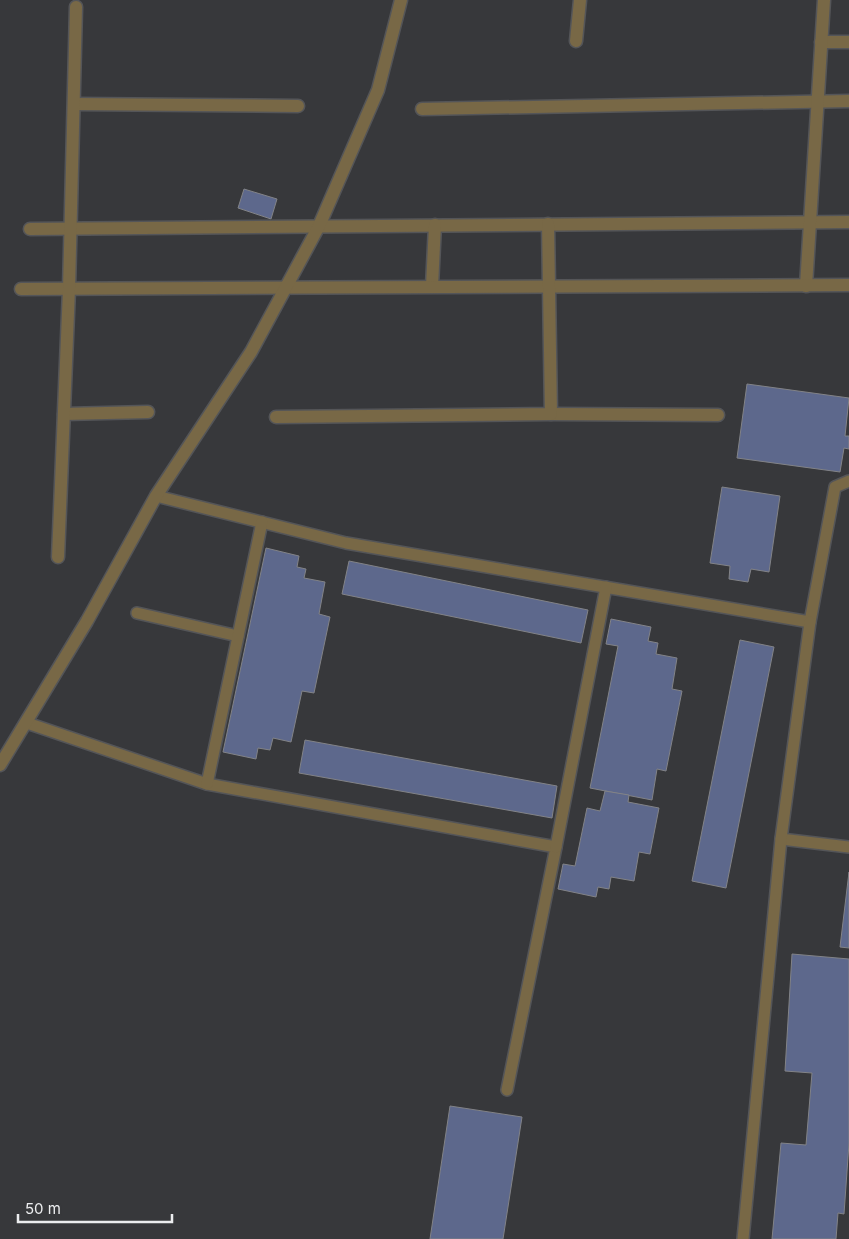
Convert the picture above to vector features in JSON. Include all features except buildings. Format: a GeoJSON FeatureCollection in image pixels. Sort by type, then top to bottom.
{"type":"FeatureCollection","features":[{"type":"Feature","properties":{"kind":"street"},"geometry":{"type":"LineString","coordinates":[[0,765],[87,621],[156,496],[251,352],[288,287],[319,226],[378,90],[401,0]]}},
{"type":"Feature","properties":{"kind":"street"},"geometry":{"type":"LineString","coordinates":[[576,41],[580,0]]}},
{"type":"Feature","properties":{"kind":"street"},"geometry":{"type":"LineString","coordinates":[[806,286],[824,0]]}},
{"type":"Feature","properties":{"kind":"street"},"geometry":{"type":"LineString","coordinates":[[58,557],[71,228],[76,7]]}},
{"type":"Feature","properties":{"kind":"street"},"geometry":{"type":"LineString","coordinates":[[821,42],[849,42]]}},
{"type":"Feature","properties":{"kind":"street"},"geometry":{"type":"LineString","coordinates":[[422,109],[849,101]]}},
{"type":"Feature","properties":{"kind":"street"},"geometry":{"type":"LineString","coordinates":[[75,104],[298,106]]}},
{"type":"Feature","properties":{"kind":"street"},"geometry":{"type":"LineString","coordinates":[[30,229],[849,222]]}},
{"type":"Feature","properties":{"kind":"street"},"geometry":{"type":"LineString","coordinates":[[548,224],[550,414]]}},
{"type":"Feature","properties":{"kind":"street"},"geometry":{"type":"LineString","coordinates":[[432,286],[436,225]]}},
{"type":"Feature","properties":{"kind":"street"},"geometry":{"type":"LineString","coordinates":[[21,289],[849,285]]}},
{"type":"Feature","properties":{"kind":"street"},"geometry":{"type":"LineString","coordinates":[[64,414],[148,412]]}},
{"type":"Feature","properties":{"kind":"street"},"geometry":{"type":"LineString","coordinates":[[276,417],[550,414],[718,415]]}},
{"type":"Feature","properties":{"kind":"lane"},"geometry":{"type":"LineString","coordinates":[[743,1239],[781,838],[810,622],[835,487],[849,481]]}},
{"type":"Feature","properties":{"kind":"lane"},"geometry":{"type":"LineString","coordinates":[[156,496],[346,543],[810,622]]}},
{"type":"Feature","properties":{"kind":"lane"},"geometry":{"type":"LineString","coordinates":[[207,784],[262,522]]}},
{"type":"Feature","properties":{"kind":"lane"},"geometry":{"type":"LineString","coordinates":[[507,1090],[606,588]]}},
{"type":"Feature","properties":{"kind":"lane"},"geometry":{"type":"LineString","coordinates":[[137,613],[238,636]]}},
{"type":"Feature","properties":{"kind":"lane"},"geometry":{"type":"LineString","coordinates":[[27,723],[207,784],[556,847]]}},
{"type":"Feature","properties":{"kind":"lane"},"geometry":{"type":"LineString","coordinates":[[781,838],[849,847]]}}]}
